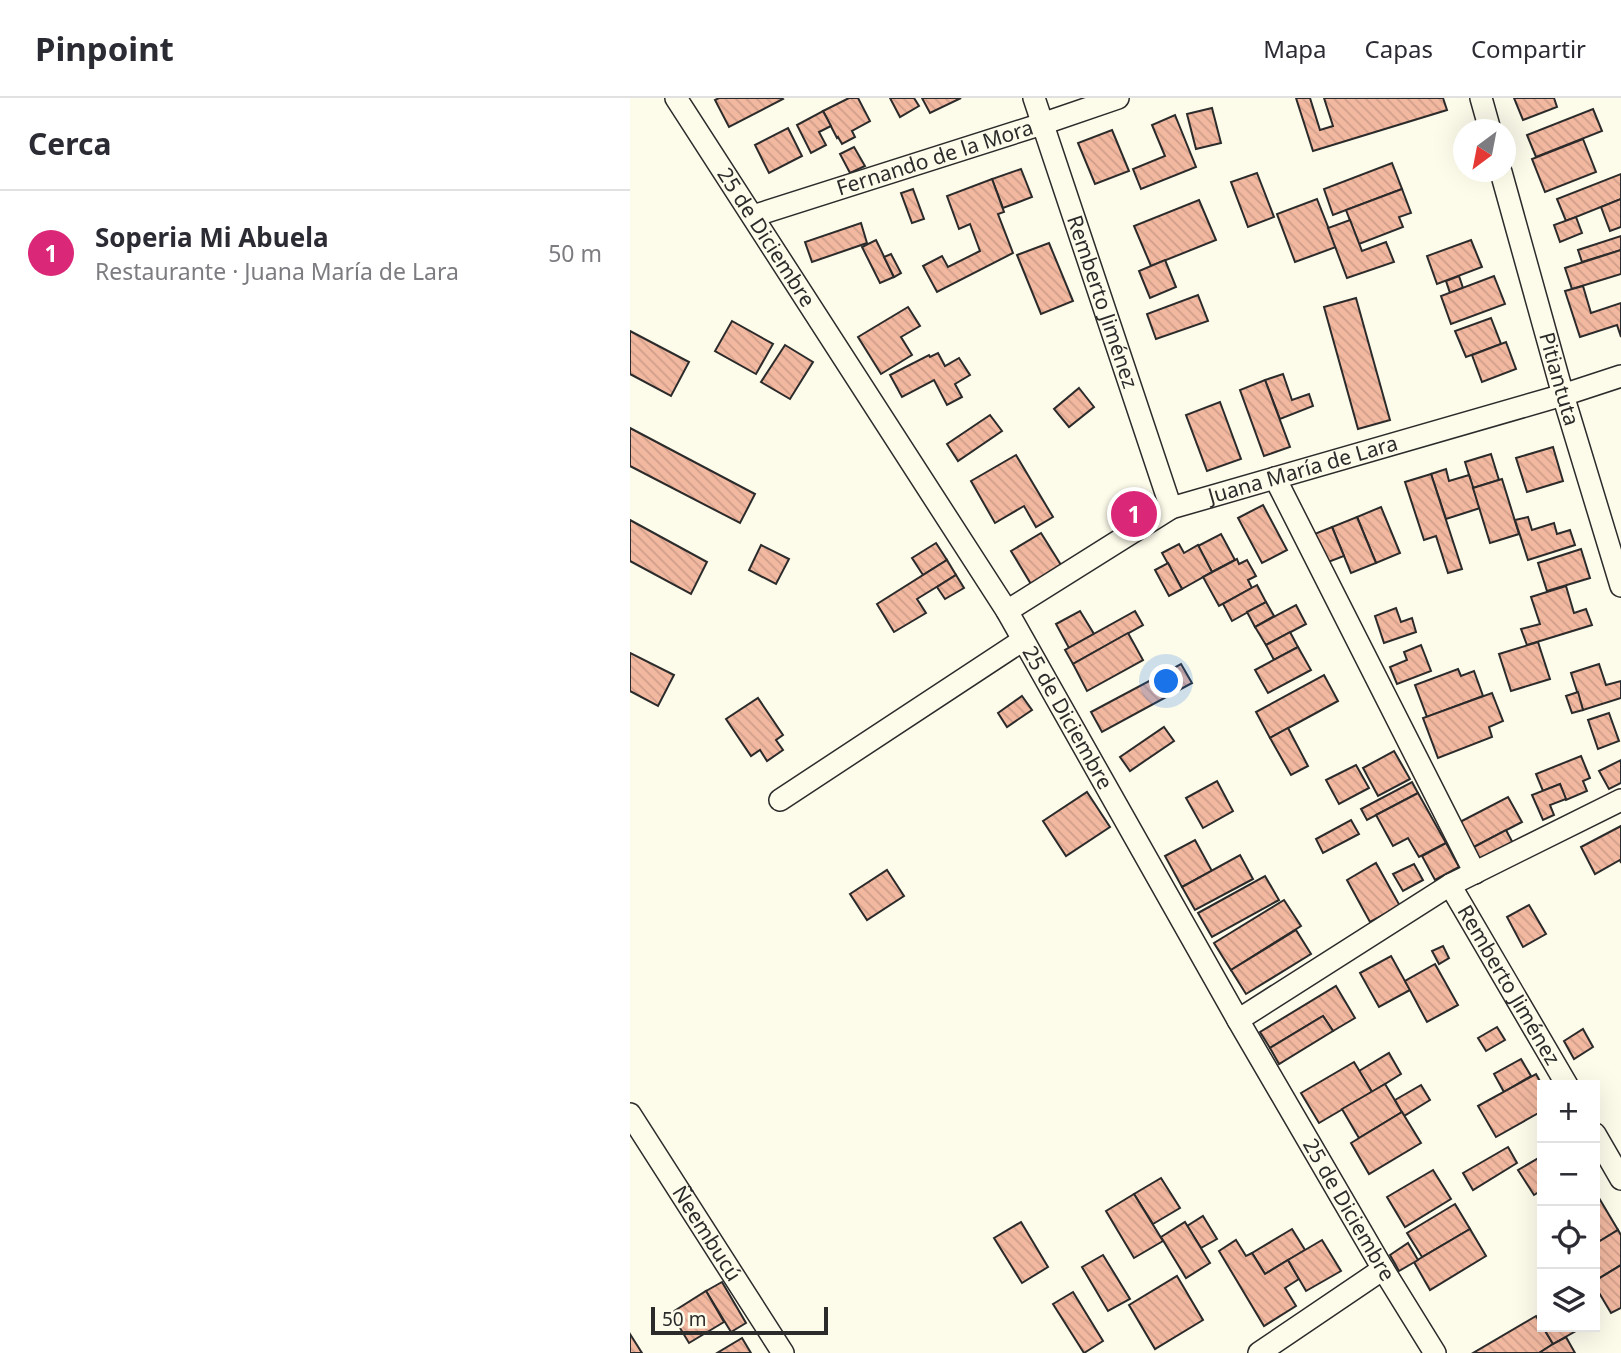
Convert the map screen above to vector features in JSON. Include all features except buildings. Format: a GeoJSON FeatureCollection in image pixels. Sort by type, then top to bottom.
{"type":"FeatureCollection","features":[{"type":"Feature","properties":{"kind":"street","name":"25 de Diciembre"},"geometry":{"type":"LineString","coordinates":[[676,98],[1007,611],[1238,1020],[1435,1353]]}},
{"type":"Feature","properties":{"kind":"street","name":"Remberto Jiménez"},"geometry":{"type":"LineString","coordinates":[[1034,98],[1171,508]]}},
{"type":"Feature","properties":{"kind":"street","name":"Fernando de la Mora"},"geometry":{"type":"LineString","coordinates":[[753,216],[1118,98]]}},
{"type":"Feature","properties":{"kind":"street"},"geometry":{"type":"LineString","coordinates":[[1481,98],[1486,119]]}},
{"type":"Feature","properties":{"kind":"street","name":"Pitiantuta"},"geometry":{"type":"LineString","coordinates":[[1504,182],[1563,395],[1621,586]]}},
{"type":"Feature","properties":{"kind":"street","name":"Juana María de Lara"},"geometry":{"type":"LineString","coordinates":[[1007,611],[1171,508],[1621,376]]}},
{"type":"Feature","properties":{"kind":"street"},"geometry":{"type":"LineString","coordinates":[[1275,478],[1475,873]]}},
{"type":"Feature","properties":{"kind":"street"},"geometry":{"type":"LineString","coordinates":[[780,800],[1023,640]]}},
{"type":"Feature","properties":{"kind":"street"},"geometry":{"type":"LineString","coordinates":[[1238,1020],[1450,885],[1621,800]]}},
{"type":"Feature","properties":{"kind":"street","name":"Remberto Jiménez"},"geometry":{"type":"LineString","coordinates":[[1450,885],[1564,1080]]}},
{"type":"Feature","properties":{"kind":"street","name":"Ñeembucú"},"geometry":{"type":"LineString","coordinates":[[633,1128],[783,1353]]}},
{"type":"Feature","properties":{"kind":"street"},"geometry":{"type":"LineString","coordinates":[[1600,1143],[1621,1179]]}},
{"type":"Feature","properties":{"kind":"street"},"geometry":{"type":"LineString","coordinates":[[1259,1353],[1383,1269]]}},
{"type":"Feature","properties":{"kind":"place","name":"Soperia Mi Abuela"},"geometry":{"type":"Point","coordinates":[1134,514]}}]}
